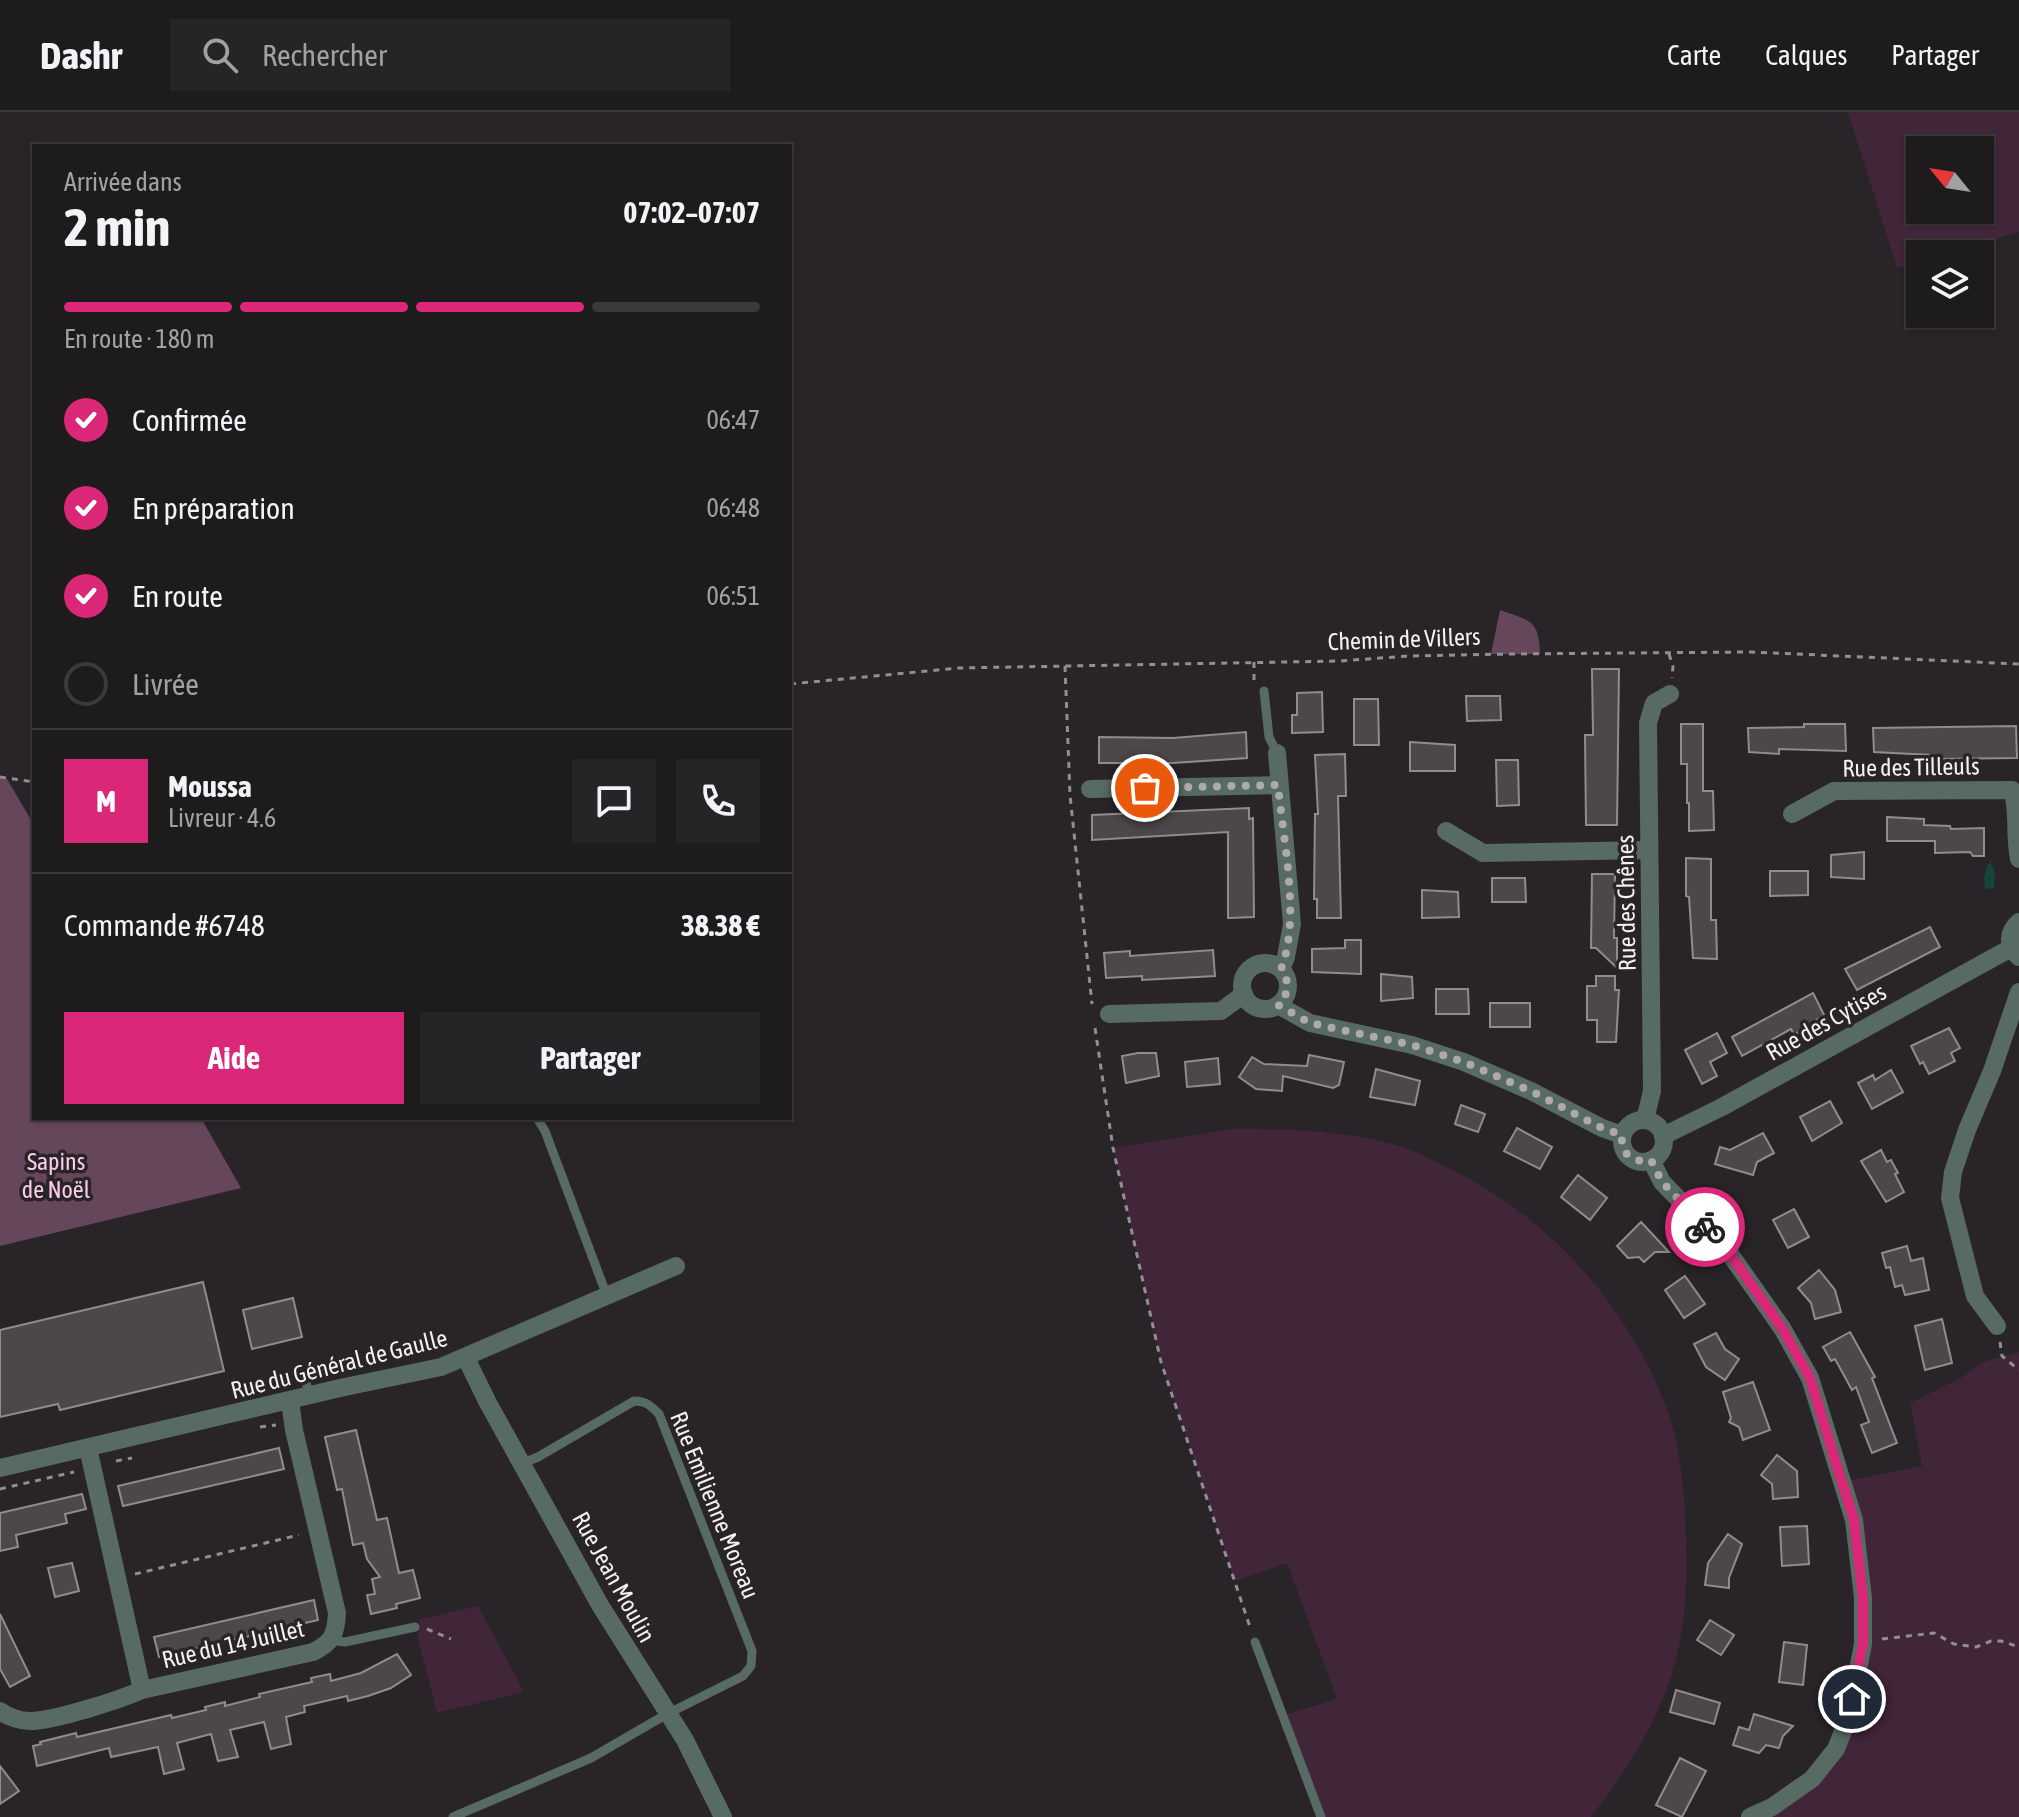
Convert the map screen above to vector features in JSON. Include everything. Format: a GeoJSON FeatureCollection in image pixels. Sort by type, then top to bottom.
{"type":"FeatureCollection","features":[{"type":"Feature","properties":{"kind":"street","name":"Rue des Chênes"},"geometry":{"type":"LineString","coordinates":[[1645,1120],[1652,1091],[1648,723],[1654,703],[1670,694]]}},
{"type":"Feature","properties":{"kind":"street"},"geometry":{"type":"LineString","coordinates":[[1277,753],[1292,924],[1281,969]]}},
{"type":"Feature","properties":{"kind":"street"},"geometry":{"type":"LineString","coordinates":[[1090,789],[1278,785]]}},
{"type":"Feature","properties":{"kind":"street","name":"Rue des Tilleuls"},"geometry":{"type":"LineString","coordinates":[[1792,814],[1834,791],[2012,790],[2019,799],[2019,859]]}},
{"type":"Feature","properties":{"kind":"street"},"geometry":{"type":"LineString","coordinates":[[1446,831],[1483,853],[1649,850]]}},
{"type":"Feature","properties":{"kind":"street"},"geometry":{"type":"LineString","coordinates":[[2015,952],[2011,933],[2019,922]]}},
{"type":"Feature","properties":{"kind":"street","name":"Rue des Cytises"},"geometry":{"type":"LineString","coordinates":[[1663,1136],[2015,952]]}},
{"type":"Feature","properties":{"kind":"street"},"geometry":{"type":"LineString","coordinates":[[1271,964],[1281,969],[1287,978],[1288,988],[1278,1005],[1269,1009],[1258,1008],[1244,994],[1243,984],[1252,967],[1271,964]]}},
{"type":"Feature","properties":{"kind":"street"},"geometry":{"type":"LineString","coordinates":[[1997,1326],[1975,1296],[1950,1198],[1953,1172],[1967,1130],[1992,1071],[2019,992]]}},
{"type":"Feature","properties":{"kind":"street"},"geometry":{"type":"LineString","coordinates":[[1109,1014],[1221,1011],[1244,994]]}},
{"type":"Feature","properties":{"kind":"street"},"geometry":{"type":"LineString","coordinates":[[1278,1005],[1310,1023],[1412,1045],[1464,1062],[1622,1135]]}},
{"type":"Feature","properties":{"kind":"street"},"geometry":{"type":"LineString","coordinates":[[1645,1120],[1654,1123],[1663,1136],[1662,1150],[1651,1160],[1636,1161],[1624,1150],[1622,1135],[1631,1123],[1645,1120]]}},
{"type":"Feature","properties":{"kind":"street"},"geometry":{"type":"LineString","coordinates":[[1651,1160],[1662,1182],[1725,1247],[1782,1328],[1810,1378],[1854,1520],[1863,1598],[1863,1644],[1849,1716],[1836,1749],[1812,1779],[1772,1807],[1750,1817]]}},
{"type":"Feature","properties":{"kind":"street","name":"Rue du Général de Gaulle"},"geometry":{"type":"LineString","coordinates":[[0,1468],[441,1367],[676,1266]]}},
{"type":"Feature","properties":{"kind":"street","name":"Rue Jean Moulin"},"geometry":{"type":"LineString","coordinates":[[466,1358],[600,1605],[685,1740],[723,1817]]}},
{"type":"Feature","properties":{"kind":"street","name":"Rue du 14 Juillet"},"geometry":{"type":"LineString","coordinates":[[0,1711],[7,1717],[31,1721],[124,1698],[142,1690],[313,1652],[326,1646],[336,1629],[337,1613],[290,1401]]}},
{"type":"Feature","properties":{"kind":"street"},"geometry":{"type":"LineString","coordinates":[[88,1448],[142,1690]]}},
{"type":"Feature","properties":{"kind":"lane"},"geometry":{"type":"LineString","coordinates":[[1264,691],[1269,737],[1277,753]]}},
{"type":"Feature","properties":{"kind":"lane"},"geometry":{"type":"LineString","coordinates":[[538,1120],[607,1296]]}},
{"type":"Feature","properties":{"kind":"lane"},"geometry":{"type":"LineString","coordinates":[[309,1396],[306,1384],[311,1364]]}},
{"type":"Feature","properties":{"kind":"lane","name":"Rue Emilienne Moreau"},"geometry":{"type":"LineString","coordinates":[[523,1463],[634,1401],[644,1401],[659,1414],[752,1651],[751,1666],[743,1676],[667,1714]]}},
{"type":"Feature","properties":{"kind":"lane"},"geometry":{"type":"LineString","coordinates":[[331,1640],[345,1642],[415,1627]]}},
{"type":"Feature","properties":{"kind":"lane"},"geometry":{"type":"LineString","coordinates":[[1255,1642],[1321,1817]]}},
{"type":"Feature","properties":{"kind":"lane"},"geometry":{"type":"LineString","coordinates":[[453,1817],[558,1774],[622,1743],[667,1714]]}},
{"type":"Feature","properties":{"kind":"path","name":"Chemin de Villers"},"geometry":{"type":"LineString","coordinates":[[792,684],[959,668],[1340,661],[1408,656],[1751,652],[2019,664]]}},
{"type":"Feature","properties":{"kind":"path"},"geometry":{"type":"LineString","coordinates":[[1669,654],[1673,666],[1670,694]]}},
{"type":"Feature","properties":{"kind":"path"},"geometry":{"type":"LineString","coordinates":[[1065,666],[1070,795],[1078,885],[1113,1148],[1161,1362],[1255,1642]]}},
{"type":"Feature","properties":{"kind":"path"},"geometry":{"type":"LineString","coordinates":[[0,777],[32,782]]}},
{"type":"Feature","properties":{"kind":"path"},"geometry":{"type":"LineString","coordinates":[[1997,1326],[2002,1356],[2019,1370]]}},
{"type":"Feature","properties":{"kind":"path"},"geometry":{"type":"LineString","coordinates":[[0,1489],[78,1471]]}},
{"type":"Feature","properties":{"kind":"path"},"geometry":{"type":"LineString","coordinates":[[117,1578],[318,1531]]}},
{"type":"Feature","properties":{"kind":"path"},"geometry":{"type":"LineString","coordinates":[[415,1627],[451,1639]]}},
{"type":"Feature","properties":{"kind":"path"},"geometry":{"type":"LineString","coordinates":[[1863,1644],[1934,1633],[1954,1644],[1976,1647],[2001,1641],[2019,1647]]}},
{"type":"Feature","properties":{"kind":"shaded area"},"geometry":{"type":"Polygon","coordinates":[[[1848,112],[2019,112],[2019,232],[1992,240],[1906,240],[1906,265],[1897,268],[1848,112]]]}},
{"type":"Feature","properties":{"kind":"shaded area"},"geometry":{"type":"Polygon","coordinates":[[[1991,863],[1995,872],[1994,888],[1985,889],[1987,865],[1991,863]]]}},
{"type":"Feature","properties":{"kind":"shaded area"},"geometry":{"type":"Polygon","coordinates":[[[1232,1129],[1320,1132],[1385,1142],[1416,1152],[1482,1186],[1516,1209],[1578,1265],[1605,1296],[1649,1367],[1671,1422],[1682,1473],[1686,1559],[1684,1618],[1669,1684],[1651,1724],[1617,1782],[1591,1817],[1321,1817],[1284,1715],[1337,1699],[1287,1563],[1235,1581],[1161,1362],[1113,1148],[1232,1129]]]}},
{"type":"Feature","properties":{"kind":"shaded area"},"geometry":{"type":"Polygon","coordinates":[[[2019,1352],[2019,1817],[1750,1817],[1836,1749],[1863,1644],[1842,1482],[1922,1466],[1910,1403],[1962,1377],[1983,1362],[2019,1352]]]}},
{"type":"Feature","properties":{"kind":"shaded area"},"geometry":{"type":"Polygon","coordinates":[[[478,1606],[524,1692],[437,1713],[415,1627],[421,1619],[478,1606]]]}},
{"type":"Feature","properties":{"kind":"green space"},"geometry":{"type":"Polygon","coordinates":[[[1500,610],[1531,623],[1538,634],[1540,654],[1491,654],[1500,610]]]}},
{"type":"Feature","properties":{"kind":"green space","name":"Sapins de Noël"},"geometry":{"type":"Polygon","coordinates":[[[0,777],[7,779],[32,822],[32,1120],[202,1120],[241,1188],[0,1246],[0,777]]]}},
{"type":"Feature","properties":{"kind":"building"},"geometry":{"type":"Polygon","coordinates":[[[1592,669],[1619,669],[1617,825],[1586,825],[1585,735],[1593,735],[1592,669]]]}},
{"type":"Feature","properties":{"kind":"building"},"geometry":{"type":"Polygon","coordinates":[[[1322,692],[1323,732],[1292,733],[1292,715],[1297,715],[1297,693],[1322,692]]]}},
{"type":"Feature","properties":{"kind":"building"},"geometry":{"type":"Polygon","coordinates":[[[1466,696],[1500,696],[1501,720],[1467,721],[1466,696]]]}},
{"type":"Feature","properties":{"kind":"building"},"geometry":{"type":"Polygon","coordinates":[[[1354,699],[1378,699],[1379,745],[1354,745],[1354,699]]]}},
{"type":"Feature","properties":{"kind":"building"},"geometry":{"type":"Polygon","coordinates":[[[1681,724],[1703,724],[1703,791],[1713,791],[1714,830],[1689,831],[1687,764],[1681,764],[1681,724]]]}},
{"type":"Feature","properties":{"kind":"building"},"geometry":{"type":"Polygon","coordinates":[[[1804,724],[1845,724],[1846,751],[1779,749],[1779,754],[1749,752],[1748,728],[1804,727],[1804,724]]]}},
{"type":"Feature","properties":{"kind":"building"},"geometry":{"type":"Polygon","coordinates":[[[2016,726],[2017,758],[1932,759],[1931,755],[1874,752],[1873,728],[2016,726]]]}},
{"type":"Feature","properties":{"kind":"building"},"geometry":{"type":"Polygon","coordinates":[[[1246,732],[1247,758],[1173,763],[1099,763],[1099,737],[1173,738],[1246,732]]]}},
{"type":"Feature","properties":{"kind":"building"},"geometry":{"type":"Polygon","coordinates":[[[1410,742],[1455,745],[1455,771],[1410,771],[1410,742]]]}},
{"type":"Feature","properties":{"kind":"building"},"geometry":{"type":"Polygon","coordinates":[[[1345,754],[1346,796],[1338,796],[1341,918],[1317,918],[1317,899],[1314,899],[1315,814],[1318,814],[1315,755],[1345,754]]]}},
{"type":"Feature","properties":{"kind":"building"},"geometry":{"type":"Polygon","coordinates":[[[1496,760],[1518,760],[1519,805],[1497,806],[1496,760]]]}},
{"type":"Feature","properties":{"kind":"building"},"geometry":{"type":"Polygon","coordinates":[[[1249,808],[1249,819],[1253,818],[1254,917],[1228,918],[1228,832],[1092,840],[1092,815],[1249,808]]]}},
{"type":"Feature","properties":{"kind":"building"},"geometry":{"type":"Polygon","coordinates":[[[1887,817],[1924,819],[1924,825],[1950,826],[1951,829],[1984,828],[1984,856],[1973,856],[1970,852],[1935,853],[1935,841],[1887,841],[1887,817]]]}},
{"type":"Feature","properties":{"kind":"building"},"geometry":{"type":"Polygon","coordinates":[[[1864,852],[1864,879],[1831,877],[1831,855],[1864,852]]]}},
{"type":"Feature","properties":{"kind":"building"},"geometry":{"type":"Polygon","coordinates":[[[1686,858],[1711,859],[1711,920],[1716,920],[1717,959],[1693,958],[1689,897],[1686,896],[1686,858]]]}},
{"type":"Feature","properties":{"kind":"building"},"geometry":{"type":"Polygon","coordinates":[[[1770,871],[1808,871],[1808,895],[1770,896],[1770,871]]]}},
{"type":"Feature","properties":{"kind":"building"},"geometry":{"type":"Polygon","coordinates":[[[1592,874],[1615,874],[1617,968],[1596,948],[1591,948],[1592,874]]]}},
{"type":"Feature","properties":{"kind":"building"},"geometry":{"type":"Polygon","coordinates":[[[1492,878],[1525,878],[1526,902],[1492,902],[1492,878]]]}},
{"type":"Feature","properties":{"kind":"building"},"geometry":{"type":"Polygon","coordinates":[[[1422,890],[1458,892],[1459,917],[1422,918],[1422,890]]]}},
{"type":"Feature","properties":{"kind":"building"},"geometry":{"type":"Polygon","coordinates":[[[1930,927],[1940,947],[1857,990],[1845,969],[1930,927]]]}},
{"type":"Feature","properties":{"kind":"building"},"geometry":{"type":"Polygon","coordinates":[[[1345,940],[1361,940],[1361,974],[1312,972],[1312,949],[1345,948],[1345,940]]]}},
{"type":"Feature","properties":{"kind":"building"},"geometry":{"type":"Polygon","coordinates":[[[1213,950],[1215,976],[1142,980],[1142,976],[1106,978],[1104,953],[1130,951],[1130,956],[1213,950]]]}},
{"type":"Feature","properties":{"kind":"building"},"geometry":{"type":"Polygon","coordinates":[[[1381,974],[1412,977],[1413,998],[1381,1001],[1381,974]]]}},
{"type":"Feature","properties":{"kind":"building"},"geometry":{"type":"Polygon","coordinates":[[[1596,976],[1615,976],[1615,990],[1619,990],[1616,1042],[1597,1042],[1597,1020],[1587,1020],[1587,986],[1596,986],[1596,976]]]}},
{"type":"Feature","properties":{"kind":"building"},"geometry":{"type":"Polygon","coordinates":[[[1436,989],[1468,989],[1469,1014],[1436,1014],[1436,989]]]}},
{"type":"Feature","properties":{"kind":"building"},"geometry":{"type":"Polygon","coordinates":[[[1813,993],[1824,1015],[1794,1035],[1791,1029],[1742,1056],[1732,1037],[1813,993]]]}},
{"type":"Feature","properties":{"kind":"building"},"geometry":{"type":"Polygon","coordinates":[[[1490,1003],[1530,1003],[1530,1027],[1490,1027],[1490,1003]]]}},
{"type":"Feature","properties":{"kind":"building"},"geometry":{"type":"Polygon","coordinates":[[[1949,1028],[1960,1048],[1951,1053],[1955,1061],[1929,1074],[1911,1046],[1949,1028]]]}},
{"type":"Feature","properties":{"kind":"building"},"geometry":{"type":"Polygon","coordinates":[[[1717,1033],[1727,1053],[1710,1062],[1717,1076],[1702,1084],[1685,1050],[1717,1033]]]}},
{"type":"Feature","properties":{"kind":"building"},"geometry":{"type":"Polygon","coordinates":[[[1156,1053],[1159,1076],[1126,1083],[1122,1056],[1156,1053]]]}},
{"type":"Feature","properties":{"kind":"building"},"geometry":{"type":"Polygon","coordinates":[[[1309,1055],[1344,1062],[1339,1085],[1333,1088],[1283,1076],[1282,1091],[1256,1089],[1239,1077],[1252,1057],[1264,1064],[1307,1066],[1309,1055]]]}},
{"type":"Feature","properties":{"kind":"building"},"geometry":{"type":"Polygon","coordinates":[[[1218,1058],[1220,1084],[1187,1087],[1185,1062],[1218,1058]]]}},
{"type":"Feature","properties":{"kind":"building"},"geometry":{"type":"Polygon","coordinates":[[[1376,1069],[1420,1081],[1415,1105],[1370,1097],[1376,1069]]]}},
{"type":"Feature","properties":{"kind":"building"},"geometry":{"type":"Polygon","coordinates":[[[1891,1070],[1903,1092],[1872,1109],[1858,1083],[1873,1075],[1875,1080],[1891,1070]]]}},
{"type":"Feature","properties":{"kind":"building"},"geometry":{"type":"Polygon","coordinates":[[[1830,1101],[1842,1123],[1812,1141],[1800,1117],[1830,1101]]]}},
{"type":"Feature","properties":{"kind":"building"},"geometry":{"type":"Polygon","coordinates":[[[1461,1105],[1485,1114],[1478,1132],[1455,1124],[1461,1105]]]}},
{"type":"Feature","properties":{"kind":"building"},"geometry":{"type":"Polygon","coordinates":[[[1517,1128],[1552,1147],[1540,1169],[1504,1151],[1517,1128]]]}},
{"type":"Feature","properties":{"kind":"building"},"geometry":{"type":"Polygon","coordinates":[[[1763,1133],[1774,1153],[1757,1162],[1753,1175],[1715,1164],[1720,1147],[1730,1150],[1763,1133]]]}},
{"type":"Feature","properties":{"kind":"building"},"geometry":{"type":"Polygon","coordinates":[[[1881,1150],[1887,1162],[1891,1160],[1904,1192],[1886,1202],[1861,1161],[1881,1150]]]}},
{"type":"Feature","properties":{"kind":"building"},"geometry":{"type":"Polygon","coordinates":[[[1578,1175],[1607,1198],[1590,1220],[1561,1197],[1578,1175]]]}},
{"type":"Feature","properties":{"kind":"building"},"geometry":{"type":"Polygon","coordinates":[[[1794,1209],[1809,1237],[1788,1248],[1773,1220],[1794,1209]]]}},
{"type":"Feature","properties":{"kind":"building"},"geometry":{"type":"Polygon","coordinates":[[[1641,1222],[1669,1252],[1655,1252],[1644,1262],[1639,1257],[1628,1258],[1617,1246],[1641,1222]]]}},
{"type":"Feature","properties":{"kind":"building"},"geometry":{"type":"Polygon","coordinates":[[[1907,1246],[1911,1261],[1923,1258],[1929,1290],[1905,1295],[1902,1285],[1895,1287],[1890,1267],[1886,1268],[1882,1253],[1907,1246]]]}},
{"type":"Feature","properties":{"kind":"building"},"geometry":{"type":"Polygon","coordinates":[[[1819,1270],[1835,1290],[1841,1312],[1815,1319],[1811,1303],[1798,1288],[1819,1270]]]}},
{"type":"Feature","properties":{"kind":"building"},"geometry":{"type":"Polygon","coordinates":[[[1685,1276],[1705,1304],[1684,1318],[1665,1290],[1685,1276]]]}},
{"type":"Feature","properties":{"kind":"building"},"geometry":{"type":"Polygon","coordinates":[[[203,1282],[224,1371],[60,1410],[58,1404],[0,1417],[0,1330],[203,1282]]]}},
{"type":"Feature","properties":{"kind":"building"},"geometry":{"type":"Polygon","coordinates":[[[293,1298],[302,1337],[252,1349],[243,1310],[293,1298]]]}},
{"type":"Feature","properties":{"kind":"building"},"geometry":{"type":"Polygon","coordinates":[[[1942,1319],[1952,1363],[1925,1370],[1915,1326],[1942,1319]]]}},
{"type":"Feature","properties":{"kind":"building"},"geometry":{"type":"Polygon","coordinates":[[[1850,1332],[1875,1377],[1872,1378],[1897,1443],[1872,1453],[1861,1425],[1869,1422],[1856,1387],[1852,1390],[1835,1359],[1831,1361],[1823,1347],[1850,1332]]]}},
{"type":"Feature","properties":{"kind":"building"},"geometry":{"type":"Polygon","coordinates":[[[1716,1333],[1725,1349],[1739,1359],[1725,1380],[1706,1367],[1694,1344],[1716,1333]]]}},
{"type":"Feature","properties":{"kind":"building"},"geometry":{"type":"Polygon","coordinates":[[[1753,1382],[1770,1430],[1743,1440],[1739,1427],[1729,1422],[1731,1418],[1723,1392],[1753,1382]]]}},
{"type":"Feature","properties":{"kind":"building"},"geometry":{"type":"Polygon","coordinates":[[[356,1430],[377,1520],[387,1518],[399,1573],[413,1570],[420,1598],[371,1614],[367,1595],[375,1594],[372,1579],[380,1577],[367,1559],[363,1543],[353,1545],[342,1489],[337,1490],[325,1437],[356,1430]]]}},
{"type":"Feature","properties":{"kind":"building"},"geometry":{"type":"Polygon","coordinates":[[[279,1448],[284,1469],[123,1506],[118,1486],[279,1448]]]}},
{"type":"Feature","properties":{"kind":"building"},"geometry":{"type":"Polygon","coordinates":[[[1777,1455],[1797,1471],[1798,1497],[1773,1499],[1772,1484],[1761,1475],[1777,1455]]]}},
{"type":"Feature","properties":{"kind":"building"},"geometry":{"type":"Polygon","coordinates":[[[82,1494],[86,1509],[65,1514],[67,1523],[16,1535],[18,1547],[0,1551],[0,1513],[82,1494]]]}},
{"type":"Feature","properties":{"kind":"building"},"geometry":{"type":"Polygon","coordinates":[[[1807,1526],[1809,1564],[1782,1566],[1780,1527],[1807,1526]]]}},
{"type":"Feature","properties":{"kind":"building"},"geometry":{"type":"Polygon","coordinates":[[[1728,1534],[1742,1544],[1729,1578],[1729,1588],[1705,1585],[1708,1563],[1728,1534]]]}},
{"type":"Feature","properties":{"kind":"building"},"geometry":{"type":"Polygon","coordinates":[[[72,1563],[79,1591],[55,1597],[48,1568],[72,1563]]]}},
{"type":"Feature","properties":{"kind":"building"},"geometry":{"type":"Polygon","coordinates":[[[314,1600],[318,1620],[159,1657],[154,1637],[314,1600]]]}},
{"type":"Feature","properties":{"kind":"building"},"geometry":{"type":"Polygon","coordinates":[[[0,1614],[30,1676],[10,1687],[0,1669],[0,1614]]]}},
{"type":"Feature","properties":{"kind":"building"},"geometry":{"type":"Polygon","coordinates":[[[1710,1620],[1734,1635],[1721,1655],[1697,1640],[1710,1620]]]}},
{"type":"Feature","properties":{"kind":"building"},"geometry":{"type":"Polygon","coordinates":[[[1784,1642],[1807,1645],[1803,1685],[1779,1682],[1784,1642]]]}},
{"type":"Feature","properties":{"kind":"building"},"geometry":{"type":"Polygon","coordinates":[[[397,1654],[411,1675],[391,1688],[368,1696],[348,1701],[347,1696],[304,1706],[305,1712],[286,1717],[291,1744],[271,1749],[264,1722],[230,1730],[238,1757],[218,1761],[211,1734],[177,1743],[184,1769],[164,1774],[158,1747],[111,1757],[109,1748],[37,1766],[33,1746],[40,1742],[76,1733],[77,1737],[171,1715],[172,1718],[225,1702],[225,1706],[260,1697],[259,1694],[312,1682],[311,1678],[330,1674],[331,1681],[361,1673],[397,1654]]]}},
{"type":"Feature","properties":{"kind":"building"},"geometry":{"type":"Polygon","coordinates":[[[1676,1690],[1720,1703],[1714,1724],[1670,1712],[1676,1690]]]}},
{"type":"Feature","properties":{"kind":"building"},"geometry":{"type":"Polygon","coordinates":[[[1754,1714],[1793,1726],[1783,1736],[1779,1748],[1766,1745],[1759,1753],[1733,1745],[1739,1727],[1749,1730],[1754,1714]]]}},
{"type":"Feature","properties":{"kind":"building"},"geometry":{"type":"Polygon","coordinates":[[[1680,1758],[1706,1771],[1682,1817],[1656,1805],[1680,1758]]]}},
{"type":"Feature","properties":{"kind":"building"},"geometry":{"type":"Polygon","coordinates":[[[0,1766],[19,1791],[0,1804],[0,1766]]]}},
{"type":"Feature","properties":{"kind":"way so far"},"geometry":{"type":"LineString","coordinates":[[1145,788],[1278,785],[1292,924],[1281,969],[1287,978],[1288,988],[1278,1005],[1310,1023],[1412,1045],[1464,1062],[1622,1135],[1624,1150],[1629,1157],[1643,1162],[1651,1160],[1662,1182],[1705,1227]]}},
{"type":"Feature","properties":{"kind":"route"},"geometry":{"type":"LineString","coordinates":[[1705,1227],[1725,1247],[1782,1328],[1810,1378],[1854,1520],[1860,1563],[1863,1644],[1852,1699]]}}]}
